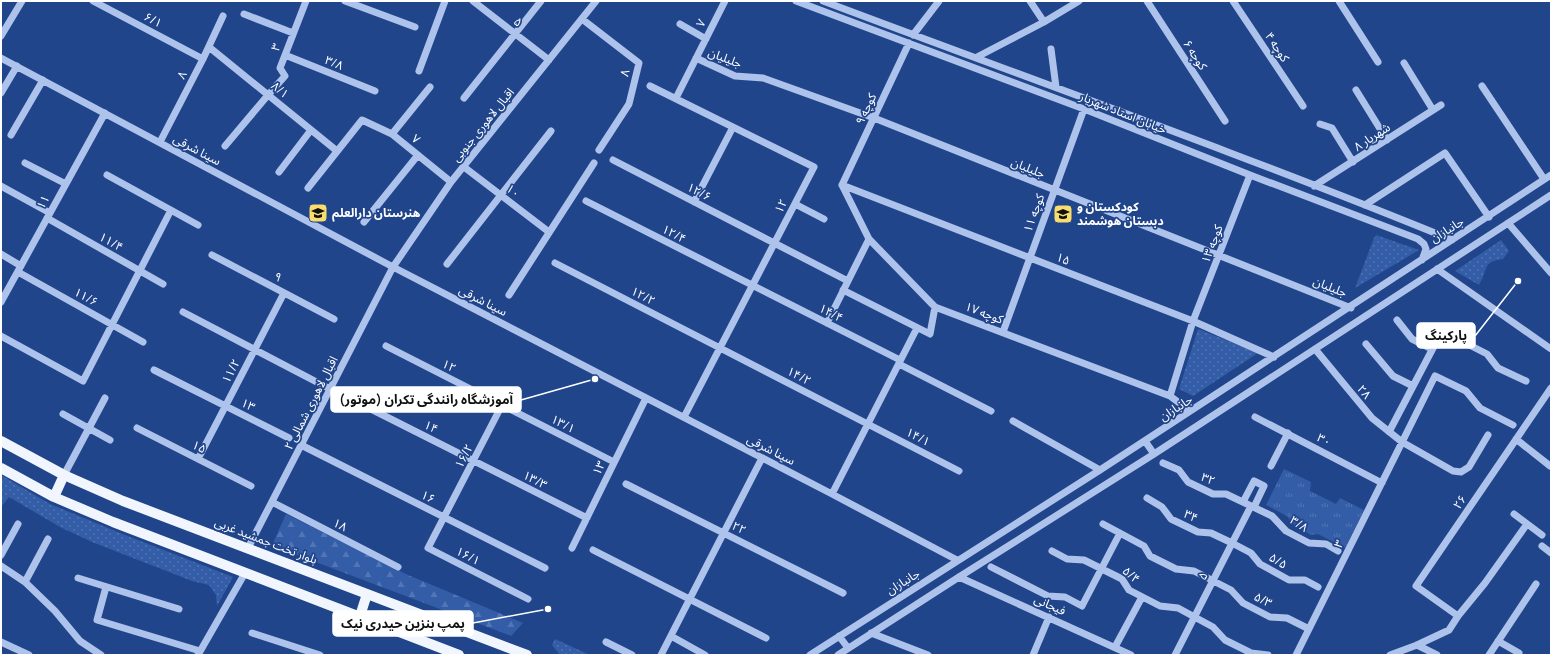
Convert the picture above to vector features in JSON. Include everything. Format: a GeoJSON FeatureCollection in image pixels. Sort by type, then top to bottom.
{"type":"FeatureCollection","features":[{"type":"Feature","properties":{"kind":"main road","name":"بلوار تخت جمشید غربی"},"geometry":{"type":"LineString","coordinates":[[1,441],[64,475],[123,501],[527,655]]}},
{"type":"Feature","properties":{"kind":"main road"},"geometry":{"type":"LineString","coordinates":[[1,468],[54,497],[113,522],[460,655]]}},
{"type":"Feature","properties":{"kind":"main road"},"geometry":{"type":"LineString","coordinates":[[54,497],[64,475]]}},
{"type":"Feature","properties":{"kind":"main road"},"geometry":{"type":"LineString","coordinates":[[360,616],[367,594]]}},
{"type":"Feature","properties":{"kind":"street"},"geometry":{"type":"LineString","coordinates":[[1,36],[22,1]]}},
{"type":"Feature","properties":{"kind":"street","name":"۶/۱"},"geometry":{"type":"LineString","coordinates":[[93,1],[203,59]]}},
{"type":"Feature","properties":{"kind":"street","name":"۳"},"geometry":{"type":"LineString","coordinates":[[268,95],[285,76],[280,68],[306,1]]}},
{"type":"Feature","properties":{"kind":"street"},"geometry":{"type":"LineString","coordinates":[[345,1],[415,27]]}},
{"type":"Feature","properties":{"kind":"street"},"geometry":{"type":"LineString","coordinates":[[419,71],[445,1]]}},
{"type":"Feature","properties":{"kind":"street","name":"۵"},"geometry":{"type":"LineString","coordinates":[[473,1],[549,60]]}},
{"type":"Feature","properties":{"kind":"street"},"geometry":{"type":"LineString","coordinates":[[464,98],[541,1]]}},
{"type":"Feature","properties":{"kind":"street","name":"اقبال لاهوری جنوبی"},"geometry":{"type":"LineString","coordinates":[[393,267],[451,182],[596,1]]}},
{"type":"Feature","properties":{"kind":"street","name":"۷"},"geometry":{"type":"LineString","coordinates":[[676,98],[725,1]]}},
{"type":"Feature","properties":{"kind":"street","name":"خیابان استاد شهریار"},"geometry":{"type":"LineString","coordinates":[[796,1],[1084,109],[1250,175],[1418,239],[1424,244],[1426,249],[1422,260]]}},
{"type":"Feature","properties":{"kind":"street","name":"خیابان استاد شهریار"},"geometry":{"type":"LineString","coordinates":[[823,1],[1056,87],[1366,205],[1452,240]]}},
{"type":"Feature","properties":{"kind":"street"},"geometry":{"type":"LineString","coordinates":[[913,35],[939,1]]}},
{"type":"Feature","properties":{"kind":"street"},"geometry":{"type":"LineString","coordinates":[[1030,1],[1044,22]]}},
{"type":"Feature","properties":{"kind":"street"},"geometry":{"type":"LineString","coordinates":[[977,57],[1044,22],[1079,1]]}},
{"type":"Feature","properties":{"kind":"street","name":"کوچه ۶"},"geometry":{"type":"LineString","coordinates":[[1148,1],[1225,121]]}},
{"type":"Feature","properties":{"kind":"street","name":"کوچه ۴"},"geometry":{"type":"LineString","coordinates":[[1233,1],[1302,106]]}},
{"type":"Feature","properties":{"kind":"street"},"geometry":{"type":"LineString","coordinates":[[1340,1],[1378,62]]}},
{"type":"Feature","properties":{"kind":"street"},"geometry":{"type":"LineString","coordinates":[[244,14],[293,33]]}},
{"type":"Feature","properties":{"kind":"street","name":"۸"},"geometry":{"type":"LineString","coordinates":[[160,142],[203,59],[223,16]]}},
{"type":"Feature","properties":{"kind":"street","name":"۸"},"geometry":{"type":"LineString","coordinates":[[582,19],[639,63],[629,104],[599,150]]}},
{"type":"Feature","properties":{"kind":"street"},"geometry":{"type":"LineString","coordinates":[[680,24],[706,39]]}},
{"type":"Feature","properties":{"kind":"street","name":"کوچه ۹"},"geometry":{"type":"LineString","coordinates":[[842,185],[909,43]]}},
{"type":"Feature","properties":{"kind":"street","name":"۸/۱"},"geometry":{"type":"LineString","coordinates":[[209,47],[337,151]]}},
{"type":"Feature","properties":{"kind":"street"},"geometry":{"type":"LineString","coordinates":[[1050,49],[1056,87]]}},
{"type":"Feature","properties":{"kind":"street","name":"۳/۸"},"geometry":{"type":"LineString","coordinates":[[285,55],[375,91]]}},
{"type":"Feature","properties":{"kind":"street","name":"سینا شرقی"},"geometry":{"type":"LineString","coordinates":[[1,58],[393,267],[957,560]]}},
{"type":"Feature","properties":{"kind":"street","name":"جلیلیان"},"geometry":{"type":"LineString","coordinates":[[696,58],[735,76],[763,78],[874,118],[1351,308]]}},
{"type":"Feature","properties":{"kind":"street"},"geometry":{"type":"LineString","coordinates":[[1404,63],[1433,110]]}},
{"type":"Feature","properties":{"kind":"street"},"geometry":{"type":"LineString","coordinates":[[1,93],[17,66]]}},
{"type":"Feature","properties":{"kind":"street"},"geometry":{"type":"LineString","coordinates":[[11,135],[43,80]]}},
{"type":"Feature","properties":{"kind":"street","name":"۱۲"},"geometry":{"type":"LineString","coordinates":[[650,86],[814,167],[684,417]]}},
{"type":"Feature","properties":{"kind":"street"},"geometry":{"type":"LineString","coordinates":[[1482,86],[1548,177]]}},
{"type":"Feature","properties":{"kind":"street"},"geometry":{"type":"LineString","coordinates":[[392,134],[430,87]]}},
{"type":"Feature","properties":{"kind":"street"},"geometry":{"type":"LineString","coordinates":[[1356,90],[1387,140]]}},
{"type":"Feature","properties":{"kind":"street"},"geometry":{"type":"LineString","coordinates":[[225,146],[268,95]]}},
{"type":"Feature","properties":{"kind":"street","name":"شهریار ۸"},"geometry":{"type":"LineString","coordinates":[[1314,186],[1441,105]]}},
{"type":"Feature","properties":{"kind":"street","name":"کوچه ۱۱"},"geometry":{"type":"LineString","coordinates":[[1003,332],[1084,109]]}},
{"type":"Feature","properties":{"kind":"street","name":"۱۱"},"geometry":{"type":"LineString","coordinates":[[1,302],[105,113]]}},
{"type":"Feature","properties":{"kind":"street","name":"۷"},"geometry":{"type":"LineString","coordinates":[[337,151],[362,120],[392,134],[451,182]]}},
{"type":"Feature","properties":{"kind":"street"},"geometry":{"type":"LineString","coordinates":[[1320,124],[1332,128],[1353,162]]}},
{"type":"Feature","properties":{"kind":"street"},"geometry":{"type":"LineString","coordinates":[[694,202],[733,127]]}},
{"type":"Feature","properties":{"kind":"street"},"geometry":{"type":"LineString","coordinates":[[279,172],[311,130]]}},
{"type":"Feature","properties":{"kind":"street"},"geometry":{"type":"LineString","coordinates":[[447,264],[551,131]]}},
{"type":"Feature","properties":{"kind":"street"},"geometry":{"type":"LineString","coordinates":[[308,188],[337,151]]}},
{"type":"Feature","properties":{"kind":"street"},"geometry":{"type":"LineString","coordinates":[[1366,205],[1445,153],[1489,217]]}},
{"type":"Feature","properties":{"kind":"street"},"geometry":{"type":"LineString","coordinates":[[364,222],[418,155]]}},
{"type":"Feature","properties":{"kind":"street","name":"۱۲/۶"},"geometry":{"type":"LineString","coordinates":[[613,160],[775,243]]}},
{"type":"Feature","properties":{"kind":"street"},"geometry":{"type":"LineString","coordinates":[[509,295],[594,163]]}},
{"type":"Feature","properties":{"kind":"street"},"geometry":{"type":"LineString","coordinates":[[26,164],[66,184]]}},
{"type":"Feature","properties":{"kind":"street","name":"۱۰"},"geometry":{"type":"LineString","coordinates":[[464,166],[549,232]]}},
{"type":"Feature","properties":{"kind":"street"},"geometry":{"type":"LineString","coordinates":[[106,175],[198,225]]}},
{"type":"Feature","properties":{"kind":"street","name":"کوچه ۱۳"},"geometry":{"type":"LineString","coordinates":[[1170,396],[1194,321],[1250,175]]}},
{"type":"Feature","properties":{"kind":"street","name":"جانبازان"},"geometry":{"type":"LineString","coordinates":[[810,655],[1351,308],[1548,177]]}},
{"type":"Feature","properties":{"kind":"street","name":"کوچه ۱۷"},"geometry":{"type":"LineString","coordinates":[[842,185],[869,239],[935,306],[1170,396],[1190,412]]}},
{"type":"Feature","properties":{"kind":"street","name":"۱۵"},"geometry":{"type":"LineString","coordinates":[[842,185],[1194,321],[1274,357]]}},
{"type":"Feature","properties":{"kind":"street","name":"۱۱/۴"},"geometry":{"type":"LineString","coordinates":[[1,186],[163,284]]}},
{"type":"Feature","properties":{"kind":"street"},"geometry":{"type":"LineString","coordinates":[[838,655],[958,577],[1154,454],[1551,195]]}},
{"type":"Feature","properties":{"kind":"street","name":"۱۲/۴"},"geometry":{"type":"LineString","coordinates":[[586,201],[753,286]]}},
{"type":"Feature","properties":{"kind":"street"},"geometry":{"type":"LineString","coordinates":[[795,204],[824,219]]}},
{"type":"Feature","properties":{"kind":"street"},"geometry":{"type":"LineString","coordinates":[[1,336],[83,381],[171,210]]}},
{"type":"Feature","properties":{"kind":"street"},"geometry":{"type":"LineString","coordinates":[[1508,223],[1549,268]]}},
{"type":"Feature","properties":{"kind":"street"},"geometry":{"type":"LineString","coordinates":[[827,323],[869,239]]}},
{"type":"Feature","properties":{"kind":"street"},"geometry":{"type":"LineString","coordinates":[[775,243],[848,281]]}},
{"type":"Feature","properties":{"kind":"street","name":"۱۱/۶"},"geometry":{"type":"LineString","coordinates":[[1,254],[19,269],[143,342]]}},
{"type":"Feature","properties":{"kind":"street","name":"۹"},"geometry":{"type":"LineString","coordinates":[[212,255],[334,319]]}},
{"type":"Feature","properties":{"kind":"street","name":"۱۲/۲"},"geometry":{"type":"LineString","coordinates":[[555,263],[720,348]]}},
{"type":"Feature","properties":{"kind":"street","name":"اقبال لاهوری شمالی ۲"},"geometry":{"type":"LineString","coordinates":[[248,548],[393,267]]}},
{"type":"Feature","properties":{"kind":"street"},"geometry":{"type":"LineString","coordinates":[[1437,269],[1551,349]]}},
{"type":"Feature","properties":{"kind":"street","name":"۱۴/۴"},"geometry":{"type":"LineString","coordinates":[[753,286],[827,323],[992,411]]}},
{"type":"Feature","properties":{"kind":"street"},"geometry":{"type":"LineString","coordinates":[[843,290],[930,334],[935,306]]}},
{"type":"Feature","properties":{"kind":"street","name":"۱۱/۲"},"geometry":{"type":"LineString","coordinates":[[198,459],[284,293]]}},
{"type":"Feature","properties":{"kind":"street"},"geometry":{"type":"LineString","coordinates":[[183,312],[330,389]]}},
{"type":"Feature","properties":{"kind":"street"},"geometry":{"type":"LineString","coordinates":[[1397,320],[1412,338],[1432,349]]}},
{"type":"Feature","properties":{"kind":"street"},"geometry":{"type":"LineString","coordinates":[[832,494],[917,328]]}},
{"type":"Feature","properties":{"kind":"street"},"geometry":{"type":"LineString","coordinates":[[1389,432],[1442,331],[1486,354],[1498,368],[1526,381]]}},
{"type":"Feature","properties":{"kind":"street"},"geometry":{"type":"LineString","coordinates":[[1366,344],[1393,376],[1413,386]]}},
{"type":"Feature","properties":{"kind":"street","name":"۱۲"},"geometry":{"type":"LineString","coordinates":[[386,346],[502,405]]}},
{"type":"Feature","properties":{"kind":"street","name":"۱۴/۲"},"geometry":{"type":"LineString","coordinates":[[720,348],[868,424]]}},
{"type":"Feature","properties":{"kind":"street","name":"۲۸"},"geometry":{"type":"LineString","coordinates":[[1315,350],[1372,418],[1402,442],[1453,472],[1461,472],[1469,467],[1488,435]]}},
{"type":"Feature","properties":{"kind":"street","name":"۱۳"},"geometry":{"type":"LineString","coordinates":[[154,370],[289,438]]}},
{"type":"Feature","properties":{"kind":"street","name":"۳"},"geometry":{"type":"LineString","coordinates":[[1296,655],[1435,376],[1466,391],[1480,408],[1513,425]]}},
{"type":"Feature","properties":{"kind":"street","name":"۲۶"},"geometry":{"type":"LineString","coordinates":[[1458,616],[1416,586],[1551,388]]}},
{"type":"Feature","properties":{"kind":"street"},"geometry":{"type":"LineString","coordinates":[[64,475],[105,398]]}},
{"type":"Feature","properties":{"kind":"street","name":"۱۳"},"geometry":{"type":"LineString","coordinates":[[572,548],[646,398]]}},
{"type":"Feature","properties":{"kind":"street","name":"۱۴"},"geometry":{"type":"LineString","coordinates":[[357,402],[473,461]]}},
{"type":"Feature","properties":{"kind":"street","name":"۱۶/۲"},"geometry":{"type":"LineString","coordinates":[[444,517],[502,405]]}},
{"type":"Feature","properties":{"kind":"street","name":"۱۳/۱"},"geometry":{"type":"LineString","coordinates":[[502,405],[614,462]]}},
{"type":"Feature","properties":{"kind":"street"},"geometry":{"type":"LineString","coordinates":[[63,414],[110,440]]}},
{"type":"Feature","properties":{"kind":"street","name":"۳۰"},"geometry":{"type":"LineString","coordinates":[[1256,417],[1382,483]]}},
{"type":"Feature","properties":{"kind":"street"},"geometry":{"type":"LineString","coordinates":[[1013,422],[1100,470]]}},
{"type":"Feature","properties":{"kind":"street","name":"۱۴/۱"},"geometry":{"type":"LineString","coordinates":[[868,424],[959,471]]}},
{"type":"Feature","properties":{"kind":"street","name":"۱۵"},"geometry":{"type":"LineString","coordinates":[[137,428],[251,486]]}},
{"type":"Feature","properties":{"kind":"street"},"geometry":{"type":"LineString","coordinates":[[1271,466],[1288,433]]}},
{"type":"Feature","properties":{"kind":"street"},"geometry":{"type":"LineString","coordinates":[[1516,439],[1550,466]]}},
{"type":"Feature","properties":{"kind":"street"},"geometry":{"type":"LineString","coordinates":[[1145,441],[1154,454]]}},
{"type":"Feature","properties":{"kind":"street","name":"۱۶"},"geometry":{"type":"LineString","coordinates":[[301,445],[545,568]]}},
{"type":"Feature","properties":{"kind":"street"},"geometry":{"type":"LineString","coordinates":[[661,655],[762,458]]}},
{"type":"Feature","properties":{"kind":"street","name":"۱۳/۳"},"geometry":{"type":"LineString","coordinates":[[473,461],[587,518]]}},
{"type":"Feature","properties":{"kind":"street","name":"۳۲"},"geometry":{"type":"LineString","coordinates":[[1163,463],[1179,470],[1188,482],[1213,494],[1226,494],[1252,507]]}},
{"type":"Feature","properties":{"kind":"street","name":"۵"},"geometry":{"type":"LineString","coordinates":[[1175,655],[1232,543],[1264,486],[1254,481],[1243,502]]}},
{"type":"Feature","properties":{"kind":"street","name":"۲۲"},"geometry":{"type":"LineString","coordinates":[[626,484],[843,593]]}},
{"type":"Feature","properties":{"kind":"street","name":"۳۴"},"geometry":{"type":"LineString","coordinates":[[1147,498],[1162,507],[1171,519],[1198,532],[1211,533],[1232,543]]}},
{"type":"Feature","properties":{"kind":"street","name":"۱۸"},"geometry":{"type":"LineString","coordinates":[[272,502],[398,567]]}},
{"type":"Feature","properties":{"kind":"street","name":"۳/۸"},"geometry":{"type":"LineString","coordinates":[[1252,507],[1272,516],[1286,531],[1309,543],[1326,544],[1338,551]]}},
{"type":"Feature","properties":{"kind":"street"},"geometry":{"type":"LineString","coordinates":[[1514,514],[1542,535]]}},
{"type":"Feature","properties":{"kind":"street","name":"۱۶/۱"},"geometry":{"type":"LineString","coordinates":[[444,517],[428,548],[528,599]]}},
{"type":"Feature","properties":{"kind":"street"},"geometry":{"type":"LineString","coordinates":[[1,555],[18,524]]}},
{"type":"Feature","properties":{"kind":"street"},"geometry":{"type":"LineString","coordinates":[[1103,524],[1144,546],[1150,556],[1176,569],[1194,571],[1213,580]]}},
{"type":"Feature","properties":{"kind":"street"},"geometry":{"type":"LineString","coordinates":[[1390,655],[1450,630],[1458,616],[1485,583],[1527,524]]}},
{"type":"Feature","properties":{"kind":"street"},"geometry":{"type":"LineString","coordinates":[[991,567],[1048,596],[1065,597],[1082,606],[1120,534]]}},
{"type":"Feature","properties":{"kind":"street"},"geometry":{"type":"LineString","coordinates":[[25,582],[48,539]]}},
{"type":"Feature","properties":{"kind":"street","name":"۵/۵"},"geometry":{"type":"LineString","coordinates":[[1232,543],[1252,553],[1260,564],[1289,580],[1305,580],[1318,587]]}},
{"type":"Feature","properties":{"kind":"street"},"geometry":{"type":"LineString","coordinates":[[1542,546],[1551,553]]}},
{"type":"Feature","properties":{"kind":"street"},"geometry":{"type":"LineString","coordinates":[[593,550],[766,638]]}},
{"type":"Feature","properties":{"kind":"street","name":"۵/۴"},"geometry":{"type":"LineString","coordinates":[[1052,551],[1068,559],[1084,560],[1122,579],[1129,590],[1142,597],[1160,606],[1178,608],[1194,617]]}},
{"type":"Feature","properties":{"kind":"street"},"geometry":{"type":"LineString","coordinates":[[1,566],[25,582],[54,611],[80,641],[101,655]]}},
{"type":"Feature","properties":{"kind":"street"},"geometry":{"type":"LineString","coordinates":[[106,587],[98,620],[199,653],[245,573]]}},
{"type":"Feature","properties":{"kind":"street","name":"فیجانی"},"geometry":{"type":"LineString","coordinates":[[958,577],[1132,655]]}},
{"type":"Feature","properties":{"kind":"street"},"geometry":{"type":"LineString","coordinates":[[78,578],[179,609]]}},
{"type":"Feature","properties":{"kind":"street","name":"۵/۳"},"geometry":{"type":"LineString","coordinates":[[1213,580],[1231,590],[1243,603],[1270,617],[1287,618],[1309,630]]}},
{"type":"Feature","properties":{"kind":"street"},"geometry":{"type":"LineString","coordinates":[[1489,655],[1536,584]]}},
{"type":"Feature","properties":{"kind":"street"},"geometry":{"type":"LineString","coordinates":[[1115,647],[1142,597]]}},
{"type":"Feature","properties":{"kind":"street"},"geometry":{"type":"LineString","coordinates":[[1033,655],[1049,617]]}},
{"type":"Feature","properties":{"kind":"street"},"geometry":{"type":"LineString","coordinates":[[1194,617],[1213,627],[1225,640],[1252,653],[1268,655]]}},
{"type":"Feature","properties":{"kind":"street"},"geometry":{"type":"LineString","coordinates":[[252,633],[318,655]]}},
{"type":"Feature","properties":{"kind":"street"},"geometry":{"type":"LineString","coordinates":[[871,633],[928,655]]}},
{"type":"Feature","properties":{"kind":"street"},"geometry":{"type":"LineString","coordinates":[[671,636],[705,655]]}},
{"type":"Feature","properties":{"kind":"street"},"geometry":{"type":"LineString","coordinates":[[839,636],[848,648]]}},
{"type":"Feature","properties":{"kind":"street"},"geometry":{"type":"LineString","coordinates":[[1498,641],[1519,653]]}},
{"type":"Feature","properties":{"kind":"street"},"geometry":{"type":"LineString","coordinates":[[1,642],[29,655]]}},
{"type":"Feature","properties":{"kind":"street"},"geometry":{"type":"LineString","coordinates":[[606,642],[632,655]]}},
{"type":"Feature","properties":{"kind":"street"},"geometry":{"type":"LineString","coordinates":[[1417,645],[1437,655]]}},
{"type":"Feature","properties":{"kind":"green space"},"geometry":{"type":"Polygon","coordinates":[[[1376,235],[1419,250],[1355,288],[1374,238],[1376,235]]]}},
{"type":"Feature","properties":{"kind":"green space"},"geometry":{"type":"Polygon","coordinates":[[[1501,240],[1509,251],[1503,259],[1496,260],[1488,264],[1479,285],[1455,271],[1501,240]]]}},
{"type":"Feature","properties":{"kind":"green space"},"geometry":{"type":"Polygon","coordinates":[[[1198,329],[1258,353],[1193,396],[1179,389],[1198,329]]]}},
{"type":"Feature","properties":{"kind":"green space"},"geometry":{"type":"Polygon","coordinates":[[[1284,469],[1311,482],[1310,491],[1336,504],[1340,498],[1364,510],[1345,548],[1318,534],[1311,535],[1293,524],[1287,516],[1266,505],[1284,469]]]}},
{"type":"Feature","properties":{"kind":"green space"},"geometry":{"type":"Polygon","coordinates":[[[1,475],[50,504],[233,577],[217,606],[216,595],[209,585],[192,581],[92,542],[60,527],[9,497],[1,507],[1,475]]]}},
{"type":"Feature","properties":{"kind":"green space"},"geometry":{"type":"Polygon","coordinates":[[[286,514],[408,575],[523,623],[511,636],[276,547],[273,543],[286,514]]]}},
{"type":"Feature","properties":{"kind":"green space"},"geometry":{"type":"Polygon","coordinates":[[[555,639],[590,655],[560,655],[552,645],[555,639]]]}},
{"type":"Feature","properties":{"kind":"place","name":"هنرستان دارالعلم"},"geometry":{"type":"Point","coordinates":[318,213]}},
{"type":"Feature","properties":{"kind":"place","name":"کودکستان و دبستان هوشمند"},"geometry":{"type":"Point","coordinates":[1063,214]}},
{"type":"Feature","properties":{"kind":"place","name":"پارکینگ"},"geometry":{"type":"Point","coordinates":[1518,281]}},
{"type":"Feature","properties":{"kind":"place","name":"آموزشگاه رانندگی تکران (موتور)"},"geometry":{"type":"Point","coordinates":[595,379]}},
{"type":"Feature","properties":{"kind":"place","name":"پمپ بنزین حیدری نیک"},"geometry":{"type":"Point","coordinates":[548,609]}}]}
